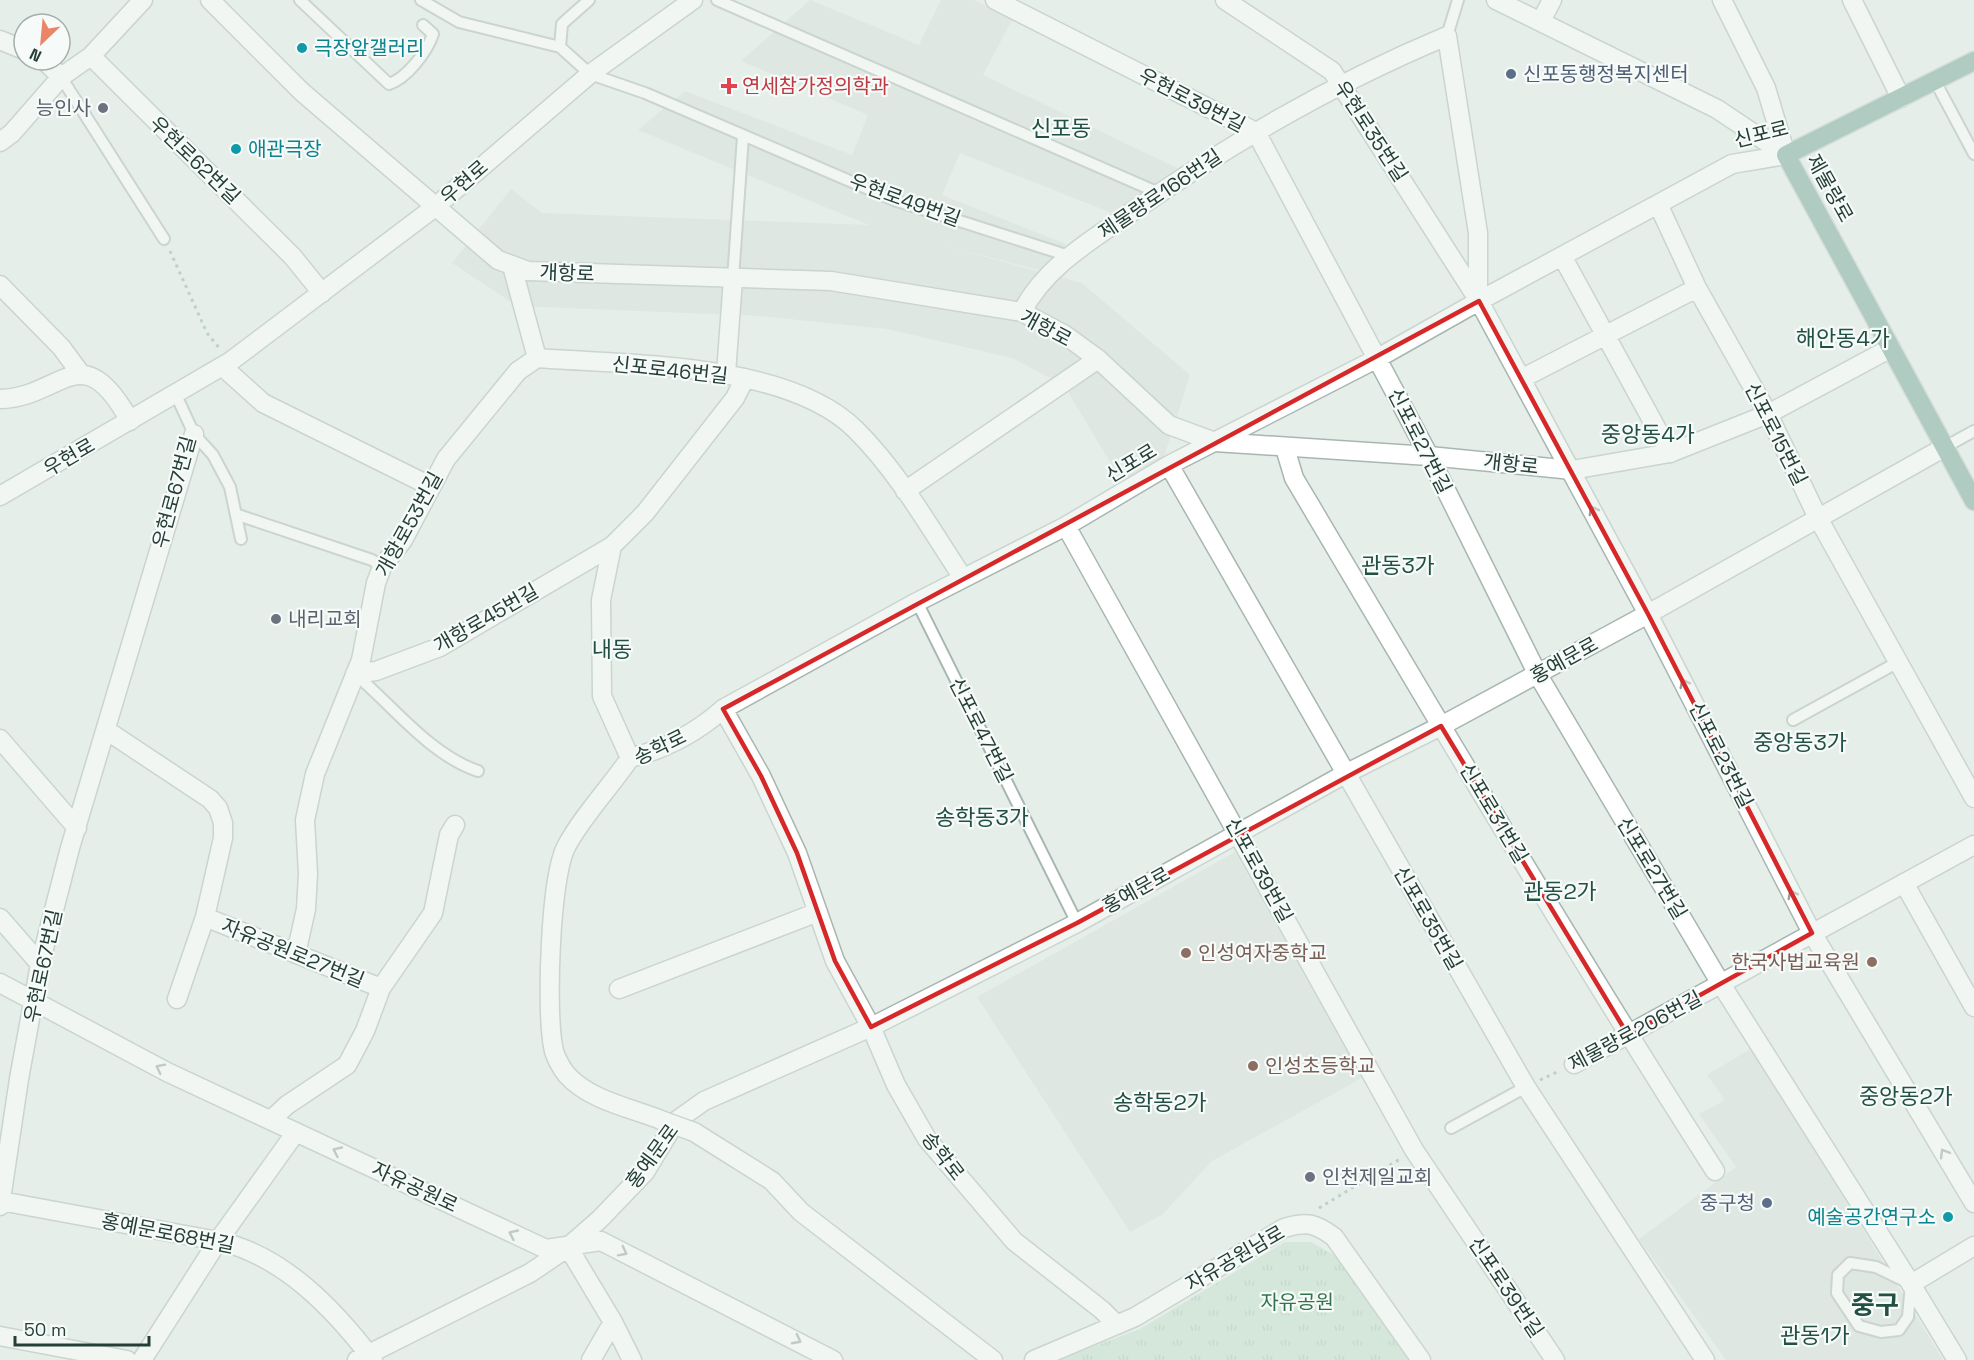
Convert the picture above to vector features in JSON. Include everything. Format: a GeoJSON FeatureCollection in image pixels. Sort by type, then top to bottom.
{"type":"FeatureCollection","features":[{"type":"Feature","properties":{"kind":"main road","name":"신포로"},"geometry":{"type":"LineString","coordinates":[[1786,155],[1974,62]]}},
{"type":"Feature","properties":{"kind":"main road","name":"제물량로"},"geometry":{"type":"LineString","coordinates":[[1786,155],[1974,501]]}},
{"type":"Feature","properties":{"kind":"street"},"geometry":{"type":"LineString","coordinates":[[0,142],[12,133],[61,76],[91,56],[143,0]]}},
{"type":"Feature","properties":{"kind":"street","name":"개항로"},"geometry":{"type":"LineString","coordinates":[[210,0],[302,92],[498,260],[528,272],[831,281],[1022,312],[1065,334],[1098,359],[1169,424],[1215,442],[1429,456],[1572,470],[1670,453],[1768,414],[1891,348]]}},
{"type":"Feature","properties":{"kind":"street","name":"우현로"},"geometry":{"type":"LineString","coordinates":[[0,496],[227,364],[435,207],[590,74],[693,0]]}},
{"type":"Feature","properties":{"kind":"street","name":"우현로39번길"},"geometry":{"type":"LineString","coordinates":[[995,0],[1256,132],[1378,358]]}},
{"type":"Feature","properties":{"kind":"street","name":"우현로35번길"},"geometry":{"type":"LineString","coordinates":[[1225,0],[1332,71],[1479,301]]}},
{"type":"Feature","properties":{"kind":"street","name":"제물량로"},"geometry":{"type":"LineString","coordinates":[[1496,0],[1717,109],[1786,155]]}},
{"type":"Feature","properties":{"kind":"street"},"geometry":{"type":"LineString","coordinates":[[1541,21],[1552,0]]}},
{"type":"Feature","properties":{"kind":"street"},"geometry":{"type":"LineString","coordinates":[[1722,0],[1766,88],[1786,155]]}},
{"type":"Feature","properties":{"kind":"street"},"geometry":{"type":"LineString","coordinates":[[1852,0],[1901,98]]}},
{"type":"Feature","properties":{"kind":"street"},"geometry":{"type":"LineString","coordinates":[[1447,36],[1478,233],[1479,301]]}},
{"type":"Feature","properties":{"kind":"street","name":"제물량로166번길"},"geometry":{"type":"LineString","coordinates":[[1022,312],[1030,296],[1069,256],[1159,193],[1340,83],[1447,36]]}},
{"type":"Feature","properties":{"kind":"street","name":"우현로62번길"},"geometry":{"type":"LineString","coordinates":[[91,56],[293,257],[322,293]]}},
{"type":"Feature","properties":{"kind":"street"},"geometry":{"type":"LineString","coordinates":[[57,72],[61,76]]}},
{"type":"Feature","properties":{"kind":"street","name":"신포로"},"geometry":{"type":"LineString","coordinates":[[723,709],[917,602],[1066,526],[1169,465],[1378,358],[1732,164],[1786,155]]}},
{"type":"Feature","properties":{"kind":"street","name":"신포로15번길"},"geometry":{"type":"LineString","coordinates":[[1658,204],[1697,288],[1768,414],[1818,518],[1900,661],[1974,798]]}},
{"type":"Feature","properties":{"kind":"street"},"geometry":{"type":"LineString","coordinates":[[1562,256],[1670,453]]}},
{"type":"Feature","properties":{"kind":"street"},"geometry":{"type":"LineString","coordinates":[[512,266],[537,358]]}},
{"type":"Feature","properties":{"kind":"street"},"geometry":{"type":"LineString","coordinates":[[726,373],[733,279]]}},
{"type":"Feature","properties":{"kind":"street"},"geometry":{"type":"LineString","coordinates":[[0,285],[61,347],[81,374]]}},
{"type":"Feature","properties":{"kind":"street"},"geometry":{"type":"LineString","coordinates":[[1521,379],[1697,288]]}},
{"type":"Feature","properties":{"kind":"street","name":"신포로23번길"},"geometry":{"type":"LineString","coordinates":[[1479,301],[1648,614],[1812,933],[1974,1203]]}},
{"type":"Feature","properties":{"kind":"street","name":"신포로46번길"},"geometry":{"type":"LineString","coordinates":[[537,358],[726,373],[799,395],[828,409],[856,430],[905,491],[963,578]]}},
{"type":"Feature","properties":{"kind":"street","name":"개항로53번길"},"geometry":{"type":"LineString","coordinates":[[296,954],[306,909],[308,874],[306,820],[315,774],[361,660],[376,583],[382,567],[403,540],[446,459],[518,371],[537,358]]}},
{"type":"Feature","properties":{"kind":"street","name":"신포로27번길"},"geometry":{"type":"LineString","coordinates":[[1378,358],[1538,675],[1721,984],[1911,1284],[1956,1360]]}},
{"type":"Feature","properties":{"kind":"street"},"geometry":{"type":"LineString","coordinates":[[905,491],[1098,359]]}},
{"type":"Feature","properties":{"kind":"street"},"geometry":{"type":"LineString","coordinates":[[227,364],[263,403],[430,486]]}},
{"type":"Feature","properties":{"kind":"street"},"geometry":{"type":"LineString","coordinates":[[0,399],[12,398],[69,375],[81,374],[96,380],[116,396],[130,422]]}},
{"type":"Feature","properties":{"kind":"street","name":"개항로45번길"},"geometry":{"type":"LineString","coordinates":[[355,674],[376,671],[440,647],[612,546],[645,513],[735,398],[745,378]]}},
{"type":"Feature","properties":{"kind":"street","name":"우현로67번길"},"geometry":{"type":"LineString","coordinates":[[0,1203],[40,964],[77,828],[194,434]]}},
{"type":"Feature","properties":{"kind":"street","name":"홍예문로"},"geometry":{"type":"LineString","coordinates":[[366,1358],[530,1273],[568,1247],[600,1219],[645,1172],[676,1121],[704,1101],[871,1027],[1077,923],[1345,774],[1538,675],[1945,447]]}},
{"type":"Feature","properties":{"kind":"street","name":"신포로31번길"},"geometry":{"type":"LineString","coordinates":[[1285,448],[1294,478],[1441,726],[1628,1035],[1715,1170]]}},
{"type":"Feature","properties":{"kind":"street","name":"신포로35번길"},"geometry":{"type":"LineString","coordinates":[[1169,465],[1526,1086],[1705,1360]]}},
{"type":"Feature","properties":{"kind":"street","name":"신포로39번길"},"geometry":{"type":"LineString","coordinates":[[1066,526],[1414,1150],[1555,1360]]}},
{"type":"Feature","properties":{"kind":"street"},"geometry":{"type":"LineString","coordinates":[[612,546],[602,600],[602,696],[630,758]]}},
{"type":"Feature","properties":{"kind":"street","name":"송학로"},"geometry":{"type":"LineString","coordinates":[[993,1360],[801,1212],[772,1181],[694,1132],[603,1098],[578,1085],[566,1074],[553,1049],[550,1015],[555,898],[566,847],[630,758],[659,750],[706,724],[723,709],[761,776],[797,853],[835,960],[871,1027],[896,1085],[927,1139],[1014,1241],[1117,1325]]}},
{"type":"Feature","properties":{"kind":"street"},"geometry":{"type":"LineString","coordinates":[[106,730],[210,799],[218,808],[223,823],[223,838],[205,917],[177,999]]}},
{"type":"Feature","properties":{"kind":"street"},"geometry":{"type":"LineString","coordinates":[[0,739],[77,828]]}},
{"type":"Feature","properties":{"kind":"street","name":"자유공원로27번길"},"geometry":{"type":"LineString","coordinates":[[271,1120],[287,1106],[347,1065],[365,1031],[381,988],[434,913],[449,835],[455,825]]}},
{"type":"Feature","properties":{"kind":"street","name":"제물량로206번길"},"geometry":{"type":"LineString","coordinates":[[1574,1064],[1974,845]]}},
{"type":"Feature","properties":{"kind":"street"},"geometry":{"type":"LineString","coordinates":[[1904,883],[1974,1006]]}},
{"type":"Feature","properties":{"kind":"street"},"geometry":{"type":"LineString","coordinates":[[620,989],[818,912]]}},
{"type":"Feature","properties":{"kind":"street","name":"자유공원로27번길"},"geometry":{"type":"LineString","coordinates":[[205,917],[381,988]]}},
{"type":"Feature","properties":{"kind":"street"},"geometry":{"type":"LineString","coordinates":[[0,918],[40,964]]}},
{"type":"Feature","properties":{"kind":"street","name":"자유공원로"},"geometry":{"type":"LineString","coordinates":[[0,983],[167,1072],[546,1249],[601,1241],[834,1360]]}},
{"type":"Feature","properties":{"kind":"street"},"geometry":{"type":"LineString","coordinates":[[142,1360],[218,1242],[296,1132]]}},
{"type":"Feature","properties":{"kind":"street","name":"홍예문로68번길"},"geometry":{"type":"LineString","coordinates":[[0,1203],[218,1242],[252,1251],[274,1263],[328,1307],[366,1358]]}},
{"type":"Feature","properties":{"kind":"street","name":"자유공원남로"},"geometry":{"type":"LineString","coordinates":[[1034,1360],[1135,1317],[1284,1228],[1300,1223],[1319,1225],[1334,1237],[1421,1360]]}},
{"type":"Feature","properties":{"kind":"street"},"geometry":{"type":"LineString","coordinates":[[1911,1284],[1974,1246]]}},
{"type":"Feature","properties":{"kind":"street"},"geometry":{"type":"LineString","coordinates":[[568,1247],[613,1322],[632,1360]]}},
{"type":"Feature","properties":{"kind":"street"},"geometry":{"type":"LineString","coordinates":[[591,1360],[613,1322]]}},
{"type":"Feature","properties":{"kind":"street"},"geometry":{"type":"LineString","coordinates":[[0,1336],[127,1360]]}},
{"type":"Feature","properties":{"kind":"lane"},"geometry":{"type":"LineString","coordinates":[[300,0],[389,84],[405,74],[430,43],[433,34],[423,25]]}},
{"type":"Feature","properties":{"kind":"lane"},"geometry":{"type":"LineString","coordinates":[[422,0],[459,22],[560,47],[590,74]]}},
{"type":"Feature","properties":{"kind":"lane"},"geometry":{"type":"LineString","coordinates":[[560,47],[562,24],[589,0]]}},
{"type":"Feature","properties":{"kind":"lane"},"geometry":{"type":"LineString","coordinates":[[717,0],[1159,193]]}},
{"type":"Feature","properties":{"kind":"lane"},"geometry":{"type":"LineString","coordinates":[[1447,36],[1458,0]]}},
{"type":"Feature","properties":{"kind":"lane","name":"우현로49번길"},"geometry":{"type":"LineString","coordinates":[[590,74],[645,93],[894,200],[1069,256]]}},
{"type":"Feature","properties":{"kind":"lane"},"geometry":{"type":"LineString","coordinates":[[61,76],[164,239]]}},
{"type":"Feature","properties":{"kind":"lane"},"geometry":{"type":"LineString","coordinates":[[1935,81],[1974,154]]}},
{"type":"Feature","properties":{"kind":"lane"},"geometry":{"type":"LineString","coordinates":[[733,279],[743,136]]}},
{"type":"Feature","properties":{"kind":"lane","name":"우현로67번길"},"geometry":{"type":"LineString","coordinates":[[176,395],[194,434]]}},
{"type":"Feature","properties":{"kind":"lane"},"geometry":{"type":"LineString","coordinates":[[1945,447],[1974,431]]}},
{"type":"Feature","properties":{"kind":"lane"},"geometry":{"type":"LineString","coordinates":[[194,434],[213,454],[230,487],[238,515],[241,539]]}},
{"type":"Feature","properties":{"kind":"lane"},"geometry":{"type":"LineString","coordinates":[[238,515],[372,560],[382,567]]}},
{"type":"Feature","properties":{"kind":"lane","name":"신포로47번길"},"geometry":{"type":"LineString","coordinates":[[917,602],[1077,923]]}},
{"type":"Feature","properties":{"kind":"lane"},"geometry":{"type":"LineString","coordinates":[[1793,720],[1900,661]]}},
{"type":"Feature","properties":{"kind":"lane"},"geometry":{"type":"LineString","coordinates":[[355,674],[428,740],[460,765],[478,771]]}},
{"type":"Feature","properties":{"kind":"lane"},"geometry":{"type":"LineString","coordinates":[[1451,1128],[1526,1086]]}},
{"type":"Feature","properties":{"kind":"lane"},"geometry":{"type":"LineString","coordinates":[[1850,1263],[1876,1267],[1911,1284],[1908,1317],[1899,1330],[1881,1332],[1859,1326],[1837,1293],[1838,1275],[1850,1263]]}},
{"type":"Feature","properties":{"kind":"path"},"geometry":{"type":"LineString","coordinates":[[164,239],[207,333],[227,364]]}},
{"type":"Feature","properties":{"kind":"path","name":"제물량로206번길"},"geometry":{"type":"LineString","coordinates":[[1526,1086],[1574,1064]]}},
{"type":"Feature","properties":{"kind":"path"},"geometry":{"type":"LineString","coordinates":[[1300,1223],[1319,1208],[1414,1150]]}},
{"type":"Feature","properties":{"kind":"highlighted area"},"geometry":{"type":"Polygon","coordinates":[[[1479,301],[1648,614],[1812,933],[1628,1035],[1441,726],[1077,923],[871,1027],[835,961],[797,853],[761,776],[723,709],[1479,301]]]}},
{"type":"Feature","properties":{"kind":"shaded area"},"geometry":{"type":"Polygon","coordinates":[[[810,0],[919,45],[941,0],[974,0],[1012,20],[983,75],[1177,168],[1112,213],[960,153],[942,195],[1066,244],[1043,271],[934,243],[1082,283],[1190,375],[1162,463],[1123,484],[1064,385],[1012,358],[887,329],[760,316],[517,306],[452,263],[511,189],[542,213],[869,225],[638,130],[685,91],[852,155],[868,115],[741,61],[810,0]]]}},
{"type":"Feature","properties":{"kind":"shaded area"},"geometry":{"type":"Polygon","coordinates":[[[1235,852],[1362,1078],[1212,1161],[1163,1214],[1130,1232],[977,997],[1235,852]]]}},
{"type":"Feature","properties":{"kind":"shaded area","name":"중구청"},"geometry":{"type":"Polygon","coordinates":[[[1752,1048],[1943,1360],[1726,1360],[1639,1239],[1736,1167],[1699,1114],[1725,1100],[1707,1075],[1752,1048]]]}},
{"type":"Feature","properties":{"kind":"green space","name":"자유공원"},"geometry":{"type":"Polygon","coordinates":[[[1285,1242],[1311,1242],[1336,1256],[1408,1360],[1057,1360],[1140,1329],[1285,1242]]]}},
{"type":"Feature","properties":{"kind":"place","name":"극장앞갤러리"},"geometry":{"type":"Point","coordinates":[302,48]}},
{"type":"Feature","properties":{"kind":"place","name":"신포동행정복지센터"},"geometry":{"type":"Point","coordinates":[1511,74]}},
{"type":"Feature","properties":{"kind":"place","name":"연세참가정의학과"},"geometry":{"type":"Point","coordinates":[729,86]}},
{"type":"Feature","properties":{"kind":"place","name":"능인사"},"geometry":{"type":"Point","coordinates":[103,108]}},
{"type":"Feature","properties":{"kind":"place","name":"애관극장"},"geometry":{"type":"Point","coordinates":[236,149]}},
{"type":"Feature","properties":{"kind":"place","name":"내리교회"},"geometry":{"type":"Point","coordinates":[276,619]}},
{"type":"Feature","properties":{"kind":"place","name":"인성여자중학교"},"geometry":{"type":"Point","coordinates":[1186,953]}},
{"type":"Feature","properties":{"kind":"place","name":"한국사법교육원"},"geometry":{"type":"Point","coordinates":[1872,962]}},
{"type":"Feature","properties":{"kind":"place","name":"인성초등학교"},"geometry":{"type":"Point","coordinates":[1253,1066]}},
{"type":"Feature","properties":{"kind":"place","name":"인천제일교회"},"geometry":{"type":"Point","coordinates":[1310,1177]}},
{"type":"Feature","properties":{"kind":"place","name":"중구청"},"geometry":{"type":"Point","coordinates":[1767,1203]}},
{"type":"Feature","properties":{"kind":"place","name":"예술공간연구소"},"geometry":{"type":"Point","coordinates":[1948,1217]}},
{"type":"Feature","properties":{"kind":"district","name":"신포동"},"geometry":{"type":"Point","coordinates":[1061,128]}},
{"type":"Feature","properties":{"kind":"district","name":"해안동4가"},"geometry":{"type":"Point","coordinates":[1843,338]}},
{"type":"Feature","properties":{"kind":"district","name":"중앙동4가"},"geometry":{"type":"Point","coordinates":[1648,434]}},
{"type":"Feature","properties":{"kind":"district","name":"관동3가"},"geometry":{"type":"Point","coordinates":[1398,565]}},
{"type":"Feature","properties":{"kind":"district","name":"내동"},"geometry":{"type":"Point","coordinates":[612,649]}},
{"type":"Feature","properties":{"kind":"district","name":"중앙동3가"},"geometry":{"type":"Point","coordinates":[1800,742]}},
{"type":"Feature","properties":{"kind":"district","name":"송학동3가"},"geometry":{"type":"Point","coordinates":[982,817]}},
{"type":"Feature","properties":{"kind":"district","name":"관동2가"},"geometry":{"type":"Point","coordinates":[1560,891]}},
{"type":"Feature","properties":{"kind":"district","name":"중앙동2가"},"geometry":{"type":"Point","coordinates":[1906,1096]}},
{"type":"Feature","properties":{"kind":"district","name":"송학동2가"},"geometry":{"type":"Point","coordinates":[1160,1102]}},
{"type":"Feature","properties":{"kind":"district","name":"중구"},"geometry":{"type":"Point","coordinates":[1875,1305]}},
{"type":"Feature","properties":{"kind":"district","name":"관동1가"},"geometry":{"type":"Point","coordinates":[1815,1335]}}]}
